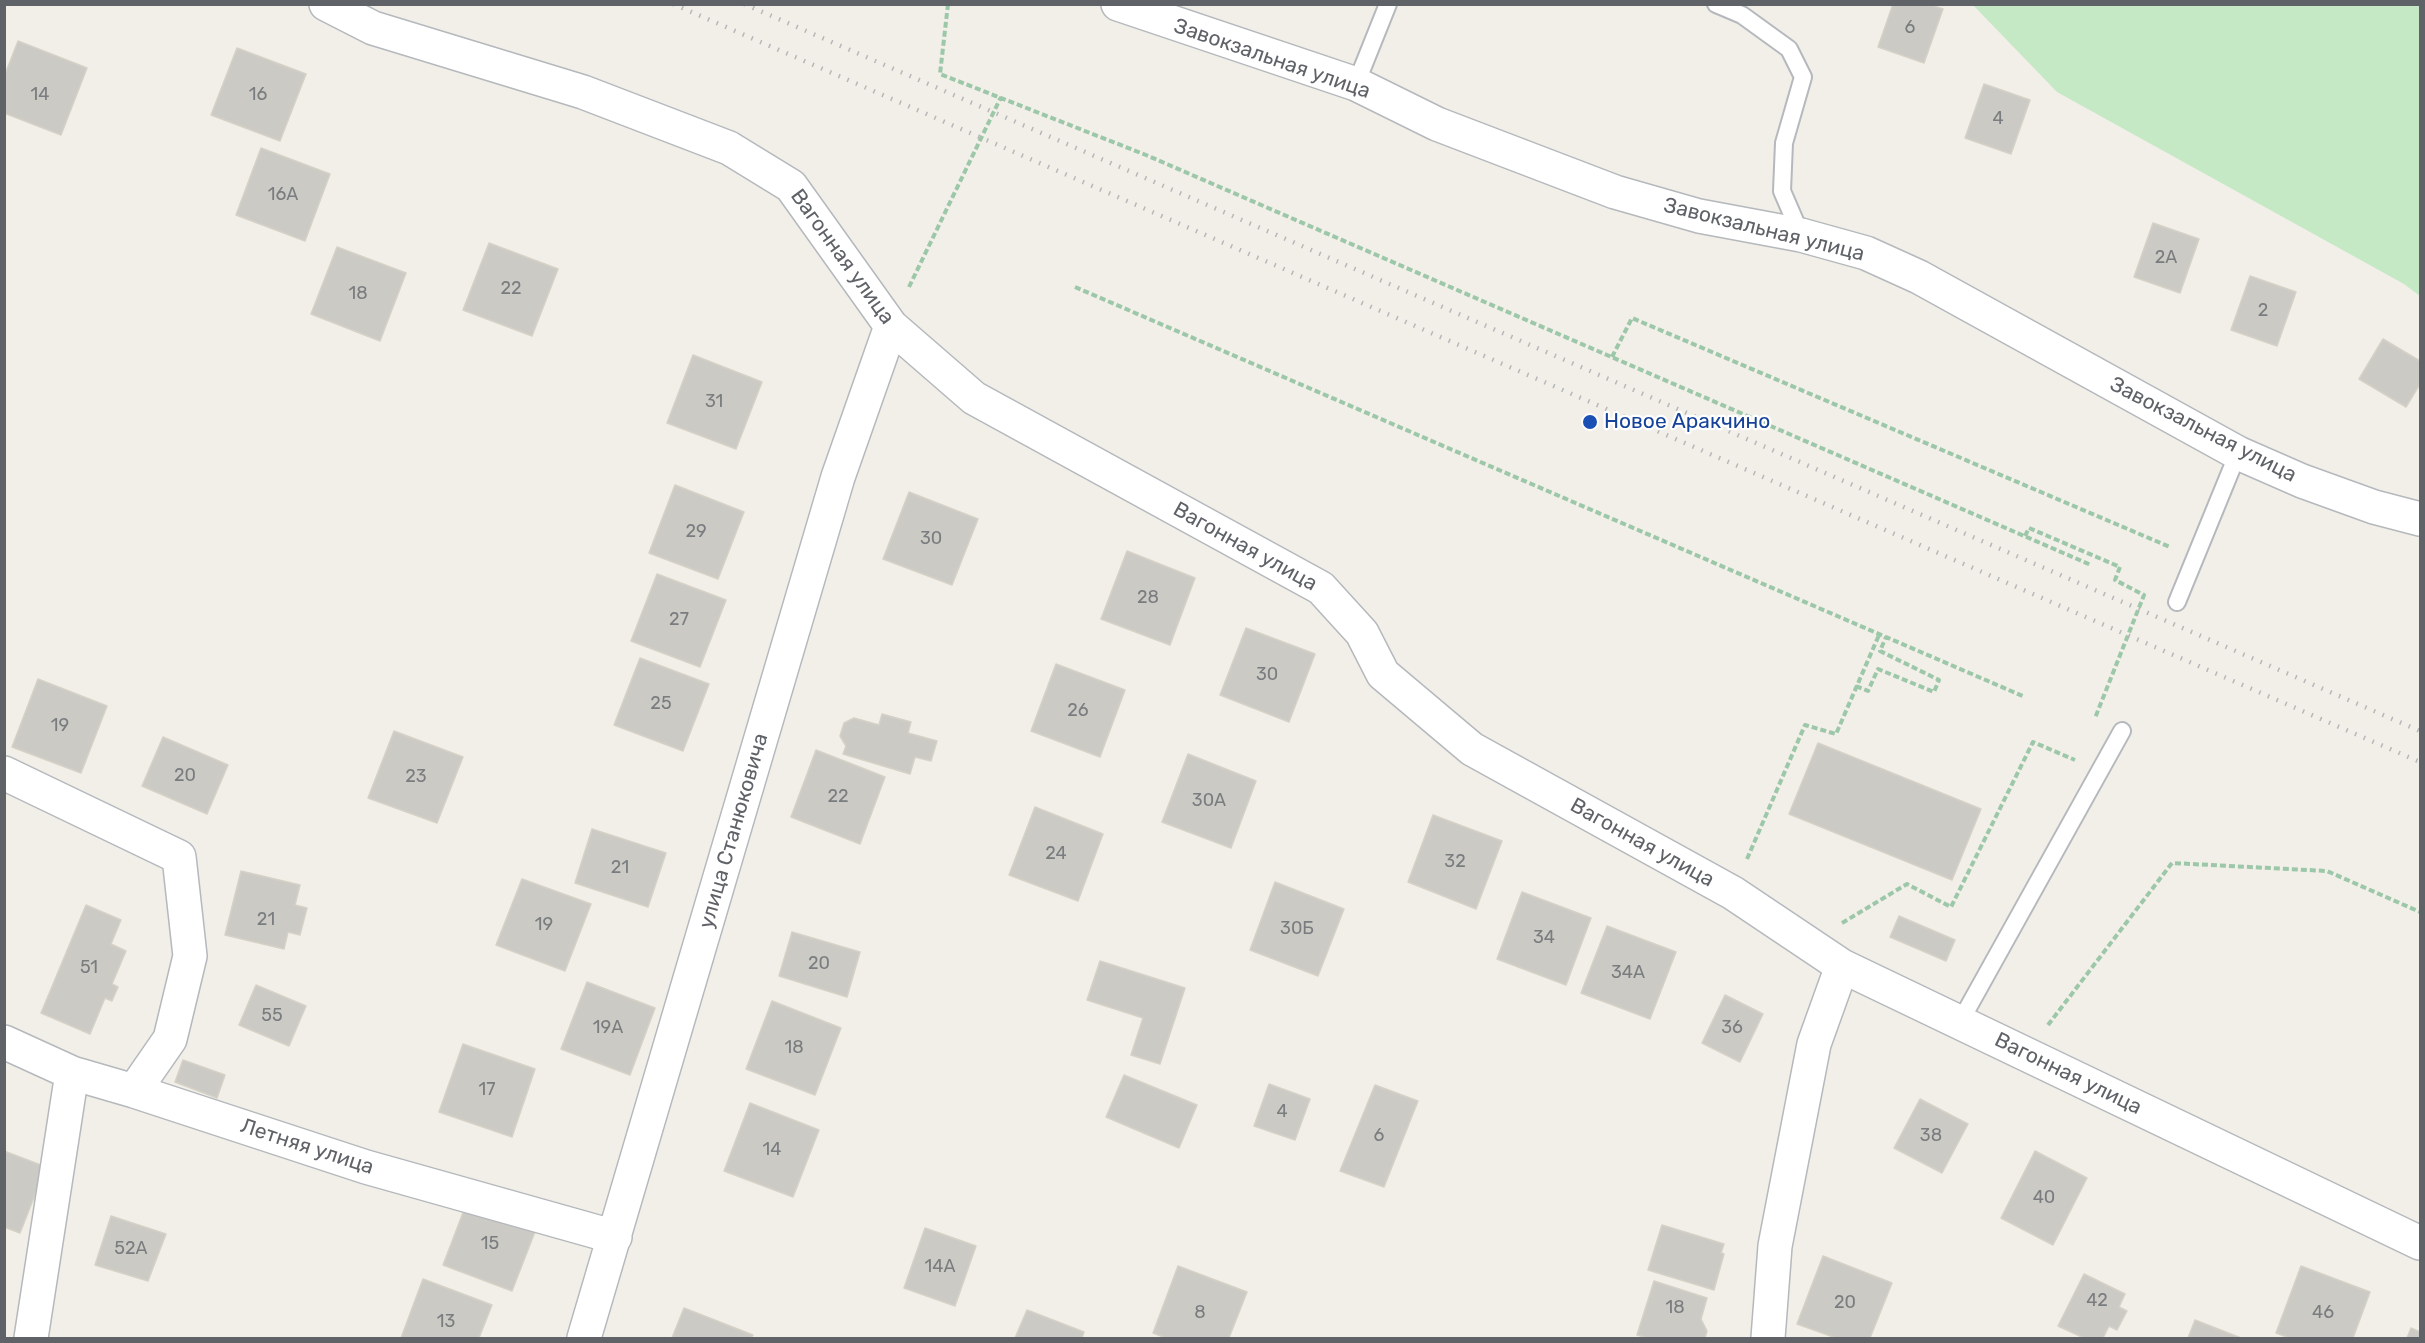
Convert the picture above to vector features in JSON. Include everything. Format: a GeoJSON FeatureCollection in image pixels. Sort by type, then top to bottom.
{"type":"FeatureCollection","features":[{"type":"Feature","properties":{"kind":"street","name":"Вагонная улица"},"geometry":{"type":"LineString","coordinates":[[326,4],[373,28],[583,92],[729,148],[791,186],[891,326],[974,398],[1321,588],[1362,633],[1383,674],[1472,748],[1733,893],[1842,966],[2421,1243]]}},
{"type":"Feature","properties":{"kind":"street","name":"Завокзальная улица"},"geometry":{"type":"LineString","coordinates":[[1118,4],[1356,84],[1437,124],[1615,192],[1699,216],[1802,235],[1866,254],[1919,277],[2238,453],[2302,482],[2374,507],[2421,519]]}},
{"type":"Feature","properties":{"kind":"street","name":"улица Станюковича"},"geometry":{"type":"LineString","coordinates":[[584,1338],[838,477],[891,326]]}},
{"type":"Feature","properties":{"kind":"street"},"geometry":{"type":"LineString","coordinates":[[4,773],[179,857],[190,956],[170,1039],[134,1090]]}},
{"type":"Feature","properties":{"kind":"street"},"geometry":{"type":"LineString","coordinates":[[1768,1338],[1775,1246],[1814,1044],[1842,966]]}},
{"type":"Feature","properties":{"kind":"street","name":"Летняя улица"},"geometry":{"type":"LineString","coordinates":[[4,1042],[72,1073],[134,1090],[366,1167],[615,1237]]}},
{"type":"Feature","properties":{"kind":"street"},"geometry":{"type":"LineString","coordinates":[[31,1338],[72,1073]]}},
{"type":"Feature","properties":{"kind":"lane"},"geometry":{"type":"LineString","coordinates":[[1356,84],[1389,4]]}},
{"type":"Feature","properties":{"kind":"lane"},"geometry":{"type":"LineString","coordinates":[[1716,4],[1742,15],[1789,49],[1803,77],[1784,143],[1782,191],[1802,235]]}},
{"type":"Feature","properties":{"kind":"lane"},"geometry":{"type":"LineString","coordinates":[[2176,602],[2238,453]]}},
{"type":"Feature","properties":{"kind":"lane"},"geometry":{"type":"LineString","coordinates":[[1960,1022],[2122,731]]}},
{"type":"Feature","properties":{"kind":"path"},"geometry":{"type":"LineString","coordinates":[[948,4],[940,74],[1146,155],[2091,565]]}},
{"type":"Feature","properties":{"kind":"path"},"geometry":{"type":"LineString","coordinates":[[891,326],[1001,97]]}},
{"type":"Feature","properties":{"kind":"path"},"geometry":{"type":"LineString","coordinates":[[1075,287],[2025,697]]}},
{"type":"Feature","properties":{"kind":"path"},"geometry":{"type":"LineString","coordinates":[[1612,357],[1632,318],[2195,558]]}},
{"type":"Feature","properties":{"kind":"path"},"geometry":{"type":"LineString","coordinates":[[2025,536],[2029,528],[2120,567],[2115,580],[2144,596],[2091,728]]}},
{"type":"Feature","properties":{"kind":"path"},"geometry":{"type":"LineString","coordinates":[[1733,893],[1805,725],[1836,734],[1879,634]]}},
{"type":"Feature","properties":{"kind":"path"},"geometry":{"type":"LineString","coordinates":[[1856,686],[1868,691],[1878,669],[1934,692],[1938,680],[1880,651],[1886,637]]}},
{"type":"Feature","properties":{"kind":"path"},"geometry":{"type":"LineString","coordinates":[[1815,948],[1840,924],[1908,884],[1952,907],[2033,742],[2077,761],[2082,750]]}},
{"type":"Feature","properties":{"kind":"path"},"geometry":{"type":"LineString","coordinates":[[2026,1054],[2172,863],[2327,872],[2421,912]]}},
{"type":"Feature","properties":{"kind":"green space"},"geometry":{"type":"Polygon","coordinates":[[[1973,5],[2420,5],[2420,296],[2404,284],[2057,92],[1973,5]]]}},
{"type":"Feature","properties":{"kind":"building"},"geometry":{"type":"Polygon","coordinates":[[[1893,4],[1928,4],[1943,9],[1924,63],[1878,47],[1893,4]]]}},
{"type":"Feature","properties":{"kind":"building"},"geometry":{"type":"Polygon","coordinates":[[[18,41],[87,68],[61,135],[4,113],[4,77],[18,41]]]}},
{"type":"Feature","properties":{"kind":"building"},"geometry":{"type":"Polygon","coordinates":[[[237,48],[306,74],[280,141],[211,115],[237,48]]]}},
{"type":"Feature","properties":{"kind":"building"},"geometry":{"type":"Polygon","coordinates":[[[1984,84],[2030,100],[2011,154],[1965,138],[1984,84]]]}},
{"type":"Feature","properties":{"kind":"building"},"geometry":{"type":"Polygon","coordinates":[[[261,148],[330,174],[305,241],[236,215],[261,148]]]}},
{"type":"Feature","properties":{"kind":"building"},"geometry":{"type":"Polygon","coordinates":[[[2153,223],[2199,239],[2180,293],[2134,277],[2153,223]]]}},
{"type":"Feature","properties":{"kind":"building"},"geometry":{"type":"Polygon","coordinates":[[[489,243],[558,269],[532,336],[463,310],[489,243]]]}},
{"type":"Feature","properties":{"kind":"building"},"geometry":{"type":"Polygon","coordinates":[[[337,247],[406,273],[380,341],[311,314],[337,247]]]}},
{"type":"Feature","properties":{"kind":"building"},"geometry":{"type":"Polygon","coordinates":[[[2250,276],[2296,292],[2277,346],[2231,330],[2250,276]]]}},
{"type":"Feature","properties":{"kind":"building"},"geometry":{"type":"Polygon","coordinates":[[[2383,339],[2420,361],[2420,384],[2406,407],[2359,379],[2383,339]]]}},
{"type":"Feature","properties":{"kind":"building"},"geometry":{"type":"Polygon","coordinates":[[[693,355],[762,382],[736,449],[667,423],[693,355]]]}},
{"type":"Feature","properties":{"kind":"building"},"geometry":{"type":"Polygon","coordinates":[[[675,485],[744,512],[718,579],[649,553],[675,485]]]}},
{"type":"Feature","properties":{"kind":"building"},"geometry":{"type":"Polygon","coordinates":[[[909,492],[978,519],[952,585],[883,559],[909,492]]]}},
{"type":"Feature","properties":{"kind":"building"},"geometry":{"type":"Polygon","coordinates":[[[1127,551],[1195,578],[1170,645],[1101,619],[1127,551]]]}},
{"type":"Feature","properties":{"kind":"building"},"geometry":{"type":"Polygon","coordinates":[[[657,574],[726,600],[700,667],[631,641],[657,574]]]}},
{"type":"Feature","properties":{"kind":"building"},"geometry":{"type":"Polygon","coordinates":[[[1246,628],[1315,654],[1289,722],[1220,695],[1246,628]]]}},
{"type":"Feature","properties":{"kind":"building"},"geometry":{"type":"Polygon","coordinates":[[[640,658],[709,684],[683,751],[614,725],[640,658]]]}},
{"type":"Feature","properties":{"kind":"building"},"geometry":{"type":"Polygon","coordinates":[[[1056,664],[1125,690],[1100,757],[1031,731],[1056,664]]]}},
{"type":"Feature","properties":{"kind":"building"},"geometry":{"type":"Polygon","coordinates":[[[38,679],[107,706],[81,773],[12,747],[38,679]]]}},
{"type":"Feature","properties":{"kind":"building"},"geometry":{"type":"Polygon","coordinates":[[[882,714],[911,722],[908,733],[937,741],[931,761],[915,757],[910,774],[843,754],[846,746],[840,736],[844,723],[854,718],[879,725],[882,714]]]}},
{"type":"Feature","properties":{"kind":"building"},"geometry":{"type":"Polygon","coordinates":[[[394,731],[463,757],[437,823],[368,798],[394,731]]]}},
{"type":"Feature","properties":{"kind":"building"},"geometry":{"type":"Polygon","coordinates":[[[163,737],[228,765],[207,814],[142,786],[163,737]]]}},
{"type":"Feature","properties":{"kind":"building"},"geometry":{"type":"Polygon","coordinates":[[[1818,743],[1981,809],[1952,880],[1789,814],[1818,743]]]}},
{"type":"Feature","properties":{"kind":"building"},"geometry":{"type":"Polygon","coordinates":[[[816,750],[885,777],[860,844],[791,817],[816,750]]]}},
{"type":"Feature","properties":{"kind":"building"},"geometry":{"type":"Polygon","coordinates":[[[1188,754],[1256,781],[1231,848],[1162,822],[1188,754]]]}},
{"type":"Feature","properties":{"kind":"building"},"geometry":{"type":"Polygon","coordinates":[[[1035,807],[1103,834],[1078,901],[1009,875],[1035,807]]]}},
{"type":"Feature","properties":{"kind":"building"},"geometry":{"type":"Polygon","coordinates":[[[1433,815],[1502,841],[1476,909],[1408,882],[1433,815]]]}},
{"type":"Feature","properties":{"kind":"building"},"geometry":{"type":"Polygon","coordinates":[[[592,829],[666,853],[648,907],[575,883],[592,829]]]}},
{"type":"Feature","properties":{"kind":"building"},"geometry":{"type":"Polygon","coordinates":[[[241,871],[300,885],[295,905],[307,908],[300,935],[288,932],[284,949],[225,935],[241,871]]]}},
{"type":"Feature","properties":{"kind":"building"},"geometry":{"type":"Polygon","coordinates":[[[522,879],[591,904],[565,971],[496,945],[522,879]]]}},
{"type":"Feature","properties":{"kind":"building"},"geometry":{"type":"Polygon","coordinates":[[[1275,882],[1344,909],[1318,976],[1250,950],[1275,882]]]}},
{"type":"Feature","properties":{"kind":"building"},"geometry":{"type":"Polygon","coordinates":[[[1522,892],[1591,918],[1566,985],[1497,959],[1522,892]]]}},
{"type":"Feature","properties":{"kind":"building"},"geometry":{"type":"Polygon","coordinates":[[[86,905],[121,920],[111,944],[126,951],[112,984],[118,987],[112,1001],[105,998],[90,1034],[41,1013],[86,905]]]}},
{"type":"Feature","properties":{"kind":"building"},"geometry":{"type":"Polygon","coordinates":[[[1899,916],[1955,940],[1946,961],[1890,937],[1899,916]]]}},
{"type":"Feature","properties":{"kind":"building"},"geometry":{"type":"Polygon","coordinates":[[[1607,926],[1676,952],[1650,1019],[1581,993],[1607,926]]]}},
{"type":"Feature","properties":{"kind":"building"},"geometry":{"type":"Polygon","coordinates":[[[792,932],[860,952],[847,997],[779,976],[792,932]]]}},
{"type":"Feature","properties":{"kind":"building"},"geometry":{"type":"Polygon","coordinates":[[[1100,961],[1185,988],[1160,1064],[1131,1055],[1143,1018],[1087,1000],[1100,961]]]}},
{"type":"Feature","properties":{"kind":"building"},"geometry":{"type":"Polygon","coordinates":[[[587,982],[655,1008],[630,1075],[561,1049],[587,982]]]}},
{"type":"Feature","properties":{"kind":"building"},"geometry":{"type":"Polygon","coordinates":[[[256,985],[306,1006],[289,1046],[239,1025],[256,985]]]}},
{"type":"Feature","properties":{"kind":"building"},"geometry":{"type":"Polygon","coordinates":[[[1725,995],[1763,1014],[1740,1062],[1702,1043],[1725,995]]]}},
{"type":"Feature","properties":{"kind":"building"},"geometry":{"type":"Polygon","coordinates":[[[772,1001],[841,1028],[815,1095],[746,1069],[772,1001]]]}},
{"type":"Feature","properties":{"kind":"building"},"geometry":{"type":"Polygon","coordinates":[[[463,1044],[535,1069],[512,1137],[439,1112],[463,1044]]]}},
{"type":"Feature","properties":{"kind":"building"},"geometry":{"type":"Polygon","coordinates":[[[183,1060],[225,1075],[217,1098],[175,1082],[183,1060]]]}},
{"type":"Feature","properties":{"kind":"building"},"geometry":{"type":"Polygon","coordinates":[[[1124,1075],[1197,1105],[1179,1148],[1106,1117],[1124,1075]]]}},
{"type":"Feature","properties":{"kind":"building"},"geometry":{"type":"Polygon","coordinates":[[[1269,1084],[1310,1099],[1295,1140],[1254,1126],[1269,1084]]]}},
{"type":"Feature","properties":{"kind":"building"},"geometry":{"type":"Polygon","coordinates":[[[1375,1085],[1418,1101],[1384,1187],[1340,1171],[1375,1085]]]}},
{"type":"Feature","properties":{"kind":"building"},"geometry":{"type":"Polygon","coordinates":[[[1920,1099],[1968,1124],[1942,1173],[1894,1148],[1920,1099]]]}},
{"type":"Feature","properties":{"kind":"building"},"geometry":{"type":"Polygon","coordinates":[[[750,1103],[819,1130],[793,1197],[724,1171],[750,1103]]]}},
{"type":"Feature","properties":{"kind":"building"},"geometry":{"type":"Polygon","coordinates":[[[4,1151],[46,1167],[20,1233],[4,1227],[4,1151]]]}},
{"type":"Feature","properties":{"kind":"building"},"geometry":{"type":"Polygon","coordinates":[[[2035,1151],[2087,1178],[2053,1245],[2001,1218],[2035,1151]]]}},
{"type":"Feature","properties":{"kind":"building"},"geometry":{"type":"Polygon","coordinates":[[[469,1197],[538,1224],[512,1291],[443,1265],[469,1197]]]}},
{"type":"Feature","properties":{"kind":"building"},"geometry":{"type":"Polygon","coordinates":[[[111,1216],[166,1234],[148,1281],[95,1265],[111,1216]]]}},
{"type":"Feature","properties":{"kind":"building"},"geometry":{"type":"Polygon","coordinates":[[[1662,1225],[1724,1244],[1721,1253],[1724,1254],[1714,1290],[1648,1270],[1662,1225]]]}},
{"type":"Feature","properties":{"kind":"building"},"geometry":{"type":"Polygon","coordinates":[[[925,1228],[976,1246],[955,1306],[904,1288],[925,1228]]]}},
{"type":"Feature","properties":{"kind":"building"},"geometry":{"type":"Polygon","coordinates":[[[1823,1256],[1892,1283],[1870,1338],[1836,1338],[1797,1324],[1823,1256]]]}},
{"type":"Feature","properties":{"kind":"building"},"geometry":{"type":"Polygon","coordinates":[[[1178,1266],[1247,1292],[1229,1338],[1166,1338],[1153,1333],[1178,1266]]]}},
{"type":"Feature","properties":{"kind":"building"},"geometry":{"type":"Polygon","coordinates":[[[2301,1266],[2370,1292],[2353,1338],[2290,1338],[2276,1333],[2301,1266]]]}},
{"type":"Feature","properties":{"kind":"building"},"geometry":{"type":"Polygon","coordinates":[[[2084,1274],[2125,1294],[2119,1307],[2127,1311],[2117,1330],[2109,1326],[2103,1338],[2084,1338],[2058,1326],[2084,1274]]]}},
{"type":"Feature","properties":{"kind":"building"},"geometry":{"type":"Polygon","coordinates":[[[423,1279],[492,1305],[479,1338],[401,1338],[423,1279]]]}},
{"type":"Feature","properties":{"kind":"building"},"geometry":{"type":"Polygon","coordinates":[[[1654,1281],[1707,1298],[1701,1319],[1707,1331],[1705,1338],[1648,1338],[1637,1335],[1654,1281]]]}},
{"type":"Feature","properties":{"kind":"building"},"geometry":{"type":"Polygon","coordinates":[[[684,1308],[753,1335],[751,1338],[672,1338],[684,1308]]]}},
{"type":"Feature","properties":{"kind":"building"},"geometry":{"type":"Polygon","coordinates":[[[1027,1310],[1084,1332],[1082,1338],[1015,1338],[1027,1310]]]}},
{"type":"Feature","properties":{"kind":"building"},"geometry":{"type":"Polygon","coordinates":[[[2195,1320],[2241,1338],[2188,1338],[2195,1320]]]}},
{"type":"Feature","properties":{"kind":"building"},"geometry":{"type":"Polygon","coordinates":[[[2411,1328],[2420,1332],[2420,1338],[2407,1338],[2411,1328]]]}},
{"type":"Feature","properties":{"kind":"railway"},"geometry":{"type":"LineString","coordinates":[[673,4],[2420,762]]}},
{"type":"Feature","properties":{"kind":"railway"},"geometry":{"type":"LineString","coordinates":[[744,4],[2420,731]]}},
{"type":"Feature","properties":{"kind":"place","name":"Новое Аракчино"},"geometry":{"type":"Point","coordinates":[1590,422]}}]}
